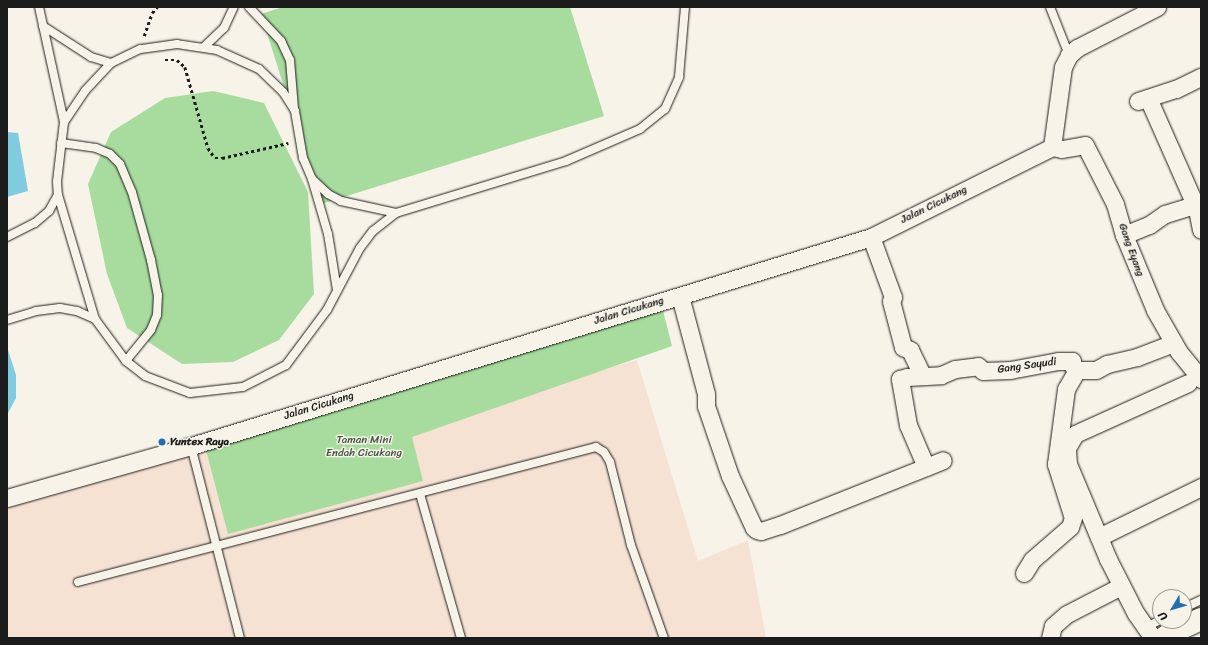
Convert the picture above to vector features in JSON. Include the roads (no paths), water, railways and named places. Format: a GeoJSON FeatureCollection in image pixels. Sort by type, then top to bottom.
{"type":"FeatureCollection","features":[{"type":"Feature","properties":{"kind":"street"},"geometry":{"type":"LineString","coordinates":[[1052,147],[1063,67],[1069,55],[1077,48],[1157,7]]}},
{"type":"Feature","properties":{"kind":"street"},"geometry":{"type":"LineString","coordinates":[[1201,77],[1176,89],[1143,100],[1195,205],[1201,230]]}},
{"type":"Feature","properties":{"kind":"street","name":"Gang Eyang"},"geometry":{"type":"LineString","coordinates":[[1052,147],[1062,149],[1085,145],[1115,204],[1124,235],[1155,310],[1194,381]]}},
{"type":"Feature","properties":{"kind":"street","name":"Jalan Cicukang"},"geometry":{"type":"LineString","coordinates":[[7,498],[191,446],[871,237],[1052,147]]}},
{"type":"Feature","properties":{"kind":"street"},"geometry":{"type":"LineString","coordinates":[[1124,235],[1149,225],[1165,214],[1195,205]]}},
{"type":"Feature","properties":{"kind":"street"},"geometry":{"type":"LineString","coordinates":[[871,237],[893,297],[891,301],[903,347],[910,350],[922,376]]}},
{"type":"Feature","properties":{"kind":"street"},"geometry":{"type":"LineString","coordinates":[[680,296],[706,394],[706,406],[730,476],[754,528],[761,531],[780,525],[943,460]]}},
{"type":"Feature","properties":{"kind":"street"},"geometry":{"type":"LineString","coordinates":[[1024,573],[1032,560],[1070,527],[1073,518],[1056,464],[1066,390],[1077,370],[1096,370],[1107,364],[1137,357],[1173,343]]}},
{"type":"Feature","properties":{"kind":"street","name":"Gang Sayudi"},"geometry":{"type":"LineString","coordinates":[[926,467],[908,425],[900,379],[941,375],[956,369],[978,366],[983,371],[1010,370],[1058,361],[1072,361],[1073,366],[1077,370]]}},
{"type":"Feature","properties":{"kind":"street"},"geometry":{"type":"LineString","coordinates":[[1152,628],[1136,614],[1121,586],[1068,464],[1067,448],[1075,434],[1194,381]]}},
{"type":"Feature","properties":{"kind":"street"},"geometry":{"type":"LineString","coordinates":[[1099,537],[1201,487]]}},
{"type":"Feature","properties":{"kind":"street"},"geometry":{"type":"LineString","coordinates":[[1050,638],[1053,626],[1067,614],[1121,586]]}},
{"type":"Feature","properties":{"kind":"street"},"geometry":{"type":"LineString","coordinates":[[1164,638],[1171,633],[1201,619]]}},
{"type":"Feature","properties":{"kind":"lane"},"geometry":{"type":"LineString","coordinates":[[39,7],[64,122],[57,172],[58,195],[95,319],[126,361],[145,376],[190,393],[243,387],[286,365],[327,310],[360,248],[373,231],[396,212],[566,161],[640,129],[665,109],[679,78],[685,7]]}},
{"type":"Feature","properties":{"kind":"lane"},"geometry":{"type":"LineString","coordinates":[[204,47],[224,28],[234,7]]}},
{"type":"Feature","properties":{"kind":"lane"},"geometry":{"type":"LineString","coordinates":[[248,7],[281,41],[290,60],[294,111],[303,158],[312,179],[328,234],[337,290]]}},
{"type":"Feature","properties":{"kind":"lane"},"geometry":{"type":"LineString","coordinates":[[1050,7],[1069,55]]}},
{"type":"Feature","properties":{"kind":"lane"},"geometry":{"type":"LineString","coordinates":[[43,26],[91,57],[111,63]]}},
{"type":"Feature","properties":{"kind":"lane"},"geometry":{"type":"LineString","coordinates":[[64,122],[85,90],[111,63],[140,49],[177,44],[217,50],[259,69],[283,92],[294,111]]}},
{"type":"Feature","properties":{"kind":"lane"},"geometry":{"type":"LineString","coordinates":[[61,143],[96,148],[110,154],[120,164],[132,192],[151,260],[158,295],[157,315],[151,330],[126,361]]}},
{"type":"Feature","properties":{"kind":"lane"},"geometry":{"type":"LineString","coordinates":[[312,179],[328,194],[342,201],[361,207],[396,212]]}},
{"type":"Feature","properties":{"kind":"lane"},"geometry":{"type":"LineString","coordinates":[[7,237],[35,223],[49,212],[58,195]]}},
{"type":"Feature","properties":{"kind":"lane"},"geometry":{"type":"LineString","coordinates":[[7,320],[36,312],[60,308],[77,312],[95,319]]}},
{"type":"Feature","properties":{"kind":"lane"},"geometry":{"type":"LineString","coordinates":[[191,446],[240,638]]}},
{"type":"Feature","properties":{"kind":"lane"},"geometry":{"type":"LineString","coordinates":[[78,582],[596,447],[604,452],[610,462],[631,545],[664,638]]}},
{"type":"Feature","properties":{"kind":"lane"},"geometry":{"type":"LineString","coordinates":[[420,494],[461,638]]}},
{"type":"Feature","properties":{"kind":"water"},"geometry":{"type":"Polygon","coordinates":[[[7,132],[18,133],[28,191],[7,197],[7,132]]]}},
{"type":"Feature","properties":{"kind":"water"},"geometry":{"type":"Polygon","coordinates":[[[7,347],[16,375],[16,398],[7,415],[7,347]]]}},
{"type":"Feature","properties":{"kind":"place","name":"Yuntex Raya"},"geometry":{"type":"Point","coordinates":[162,442]}},
{"type":"Feature","properties":{"kind":"park label","name":"Taman Mini Endah Cicukang"},"geometry":{"type":"Point","coordinates":[364,447]}}]}
